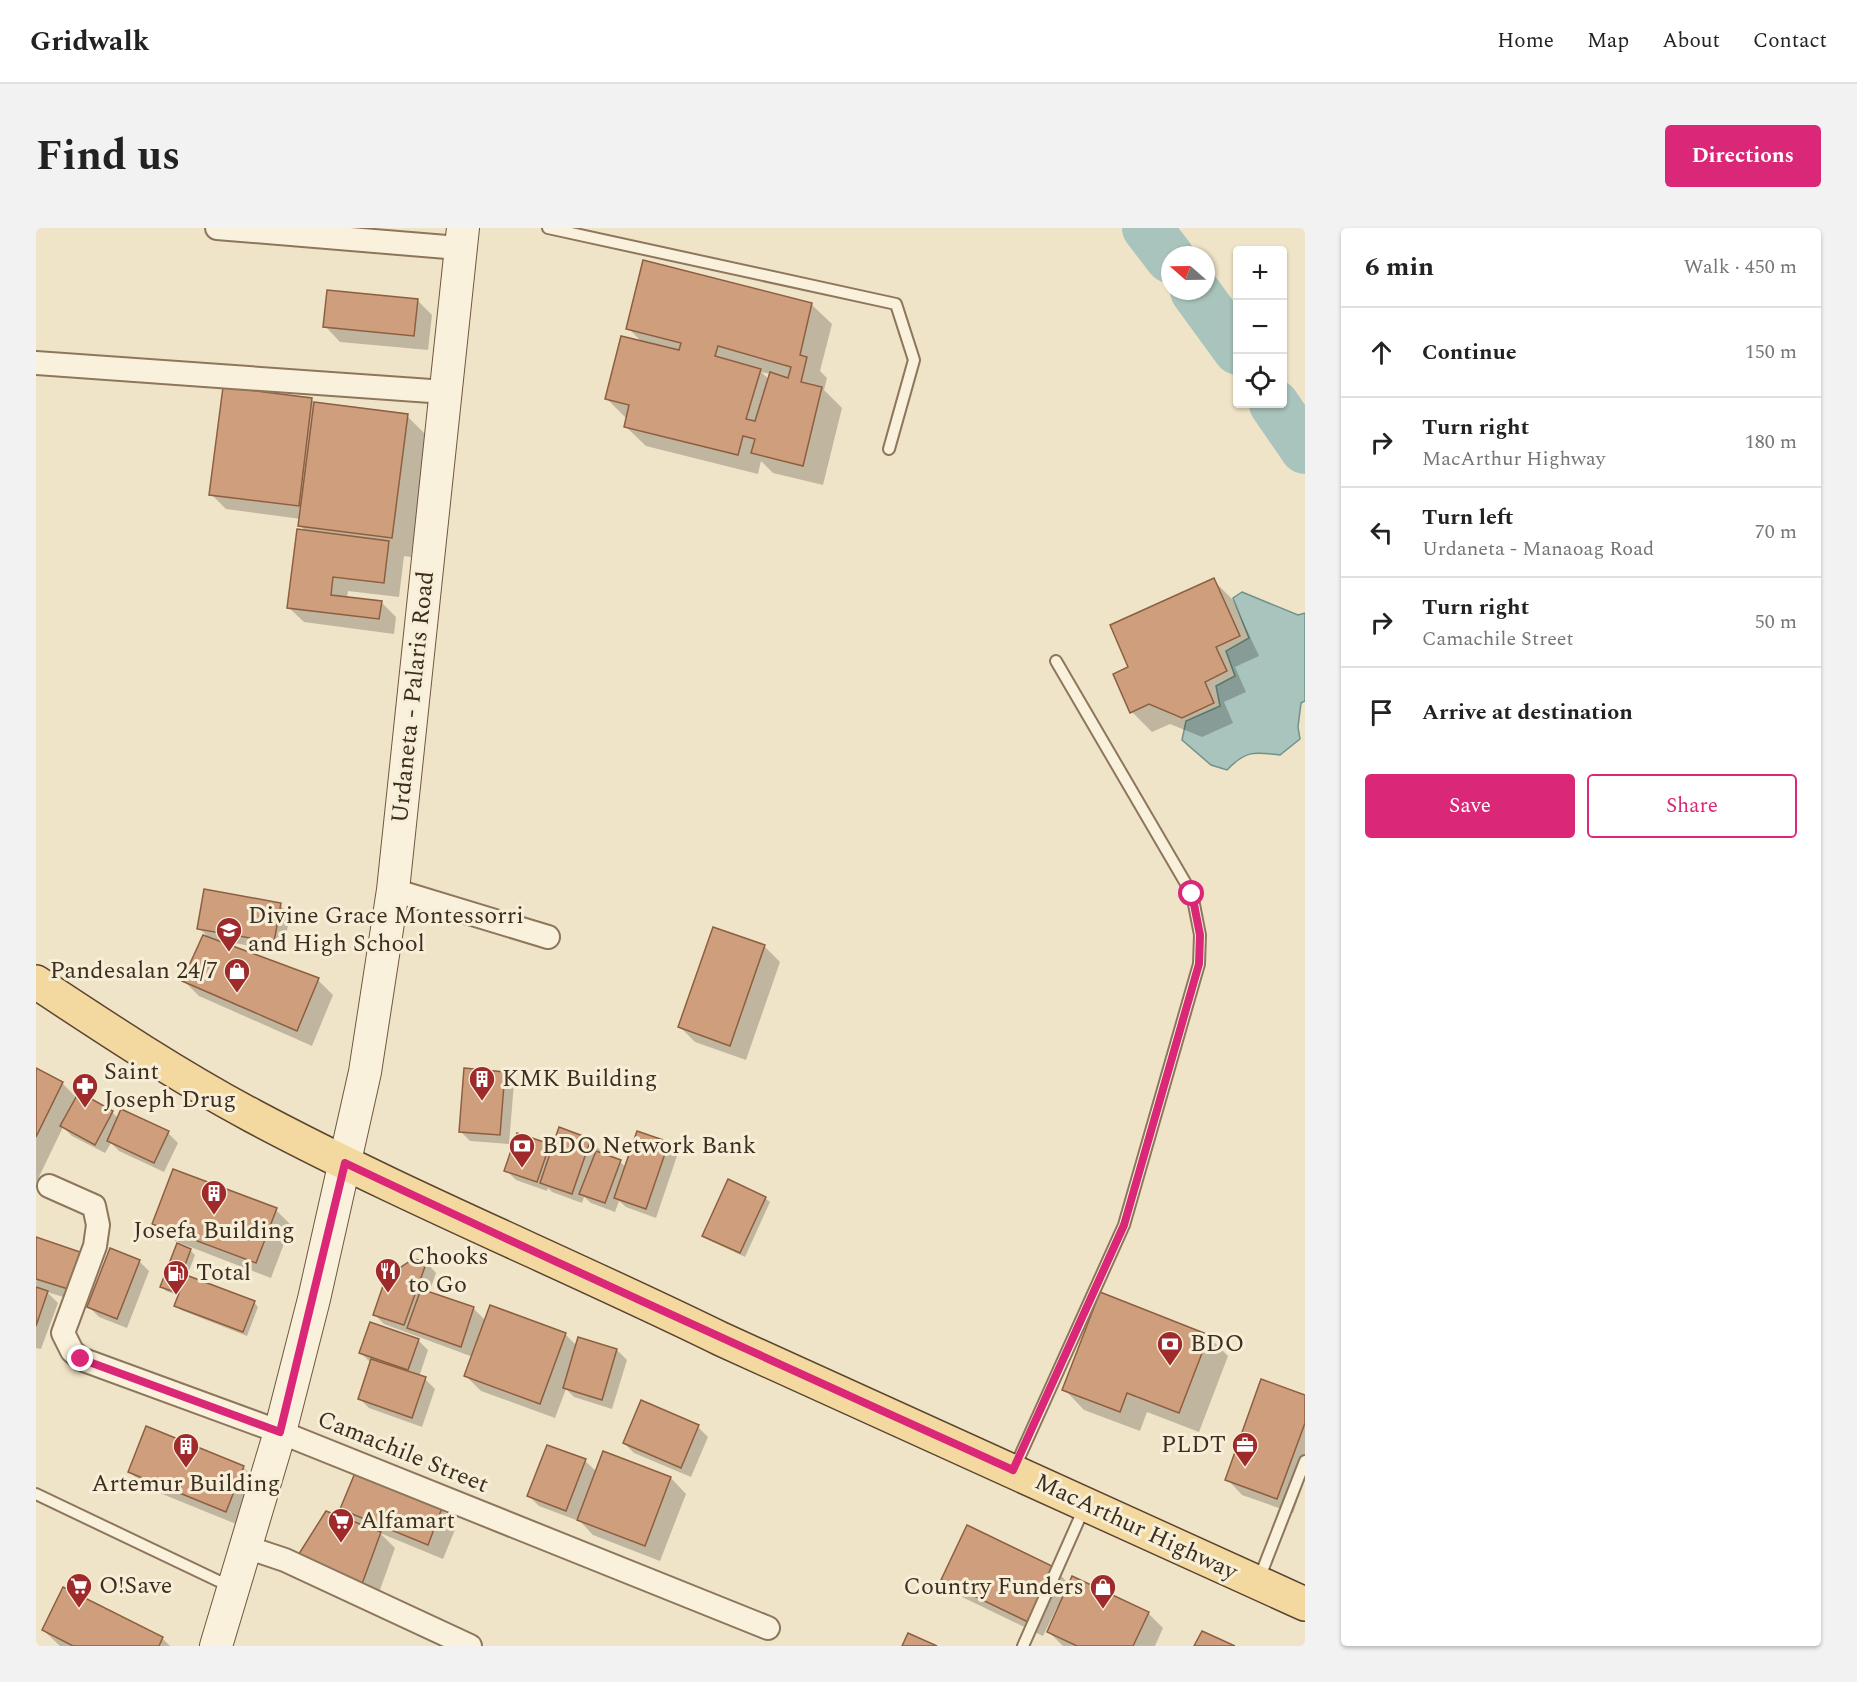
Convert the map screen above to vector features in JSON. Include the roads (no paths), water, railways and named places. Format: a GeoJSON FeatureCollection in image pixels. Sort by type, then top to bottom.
{"type":"FeatureCollection","features":[{"type":"Feature","properties":{"kind":"main road","name":"Urdaneta - Palaris Road"},"geometry":{"type":"LineString","coordinates":[[216,1646],[280,1432],[365,1072],[393,890],[461,238]]}},
{"type":"Feature","properties":{"kind":"main road","name":"MacArthur Highway"},"geometry":{"type":"LineString","coordinates":[[36,982],[141,1051],[252,1115],[345,1163],[721,1338],[1305,1604]]}},
{"type":"Feature","properties":{"kind":"street"},"geometry":{"type":"LineString","coordinates":[[217,228],[461,238]]}},
{"type":"Feature","properties":{"kind":"street"},"geometry":{"type":"LineString","coordinates":[[36,363],[445,392]]}},
{"type":"Feature","properties":{"kind":"street"},"geometry":{"type":"LineString","coordinates":[[393,890],[548,937]]}},
{"type":"Feature","properties":{"kind":"street","name":"Camachile Street"},"geometry":{"type":"LineString","coordinates":[[49,1186],[94,1206],[99,1225],[95,1246],[63,1334],[72,1352],[81,1359],[280,1432],[768,1628]]}},
{"type":"Feature","properties":{"kind":"street"},"geometry":{"type":"LineString","coordinates":[[246,1547],[285,1560],[470,1646]]}},
{"type":"Feature","properties":{"kind":"lane"},"geometry":{"type":"LineString","coordinates":[[548,228],[896,304],[914,360],[889,449]]}},
{"type":"Feature","properties":{"kind":"lane"},"geometry":{"type":"LineString","coordinates":[[1013,1470],[1124,1225],[1199,964],[1200,935],[1192,894],[1056,661]]}},
{"type":"Feature","properties":{"kind":"lane"},"geometry":{"type":"LineString","coordinates":[[1258,1582],[1305,1461]]}},
{"type":"Feature","properties":{"kind":"lane"},"geometry":{"type":"LineString","coordinates":[[36,1494],[234,1588]]}},
{"type":"Feature","properties":{"kind":"lane"},"geometry":{"type":"LineString","coordinates":[[1023,1646],[1086,1503]]}},
{"type":"Feature","properties":{"kind":"water"},"geometry":{"type":"Polygon","coordinates":[[[1242,592],[1298,615],[1305,613],[1305,701],[1301,703],[1298,727],[1300,739],[1280,755],[1251,754],[1234,763],[1227,770],[1211,765],[1182,740],[1186,721],[1220,706],[1216,686],[1235,676],[1226,651],[1249,638],[1233,598],[1242,592]]]}},
{"type":"Feature","properties":{"kind":"waterway"},"geometry":{"type":"LineString","coordinates":[[1147,228],[1161,246]]}},
{"type":"Feature","properties":{"kind":"waterway"},"geometry":{"type":"LineString","coordinates":[[1202,300],[1233,343]]}},
{"type":"Feature","properties":{"kind":"waterway"},"geometry":{"type":"LineString","coordinates":[[1277,408],[1305,449]]}},
{"type":"Feature","properties":{"kind":"place","name":"Divine Grace Montessorri and High School"},"geometry":{"type":"Point","coordinates":[229,953]}},
{"type":"Feature","properties":{"kind":"place","name":"Pandesalan 24/7"},"geometry":{"type":"Point","coordinates":[237,994]}},
{"type":"Feature","properties":{"kind":"place","name":"KMK Building"},"geometry":{"type":"Point","coordinates":[482,1102]}},
{"type":"Feature","properties":{"kind":"place","name":"Saint Joseph Drug"},"geometry":{"type":"Point","coordinates":[85,1109]}},
{"type":"Feature","properties":{"kind":"place","name":"BDO Network Bank"},"geometry":{"type":"Point","coordinates":[522,1169]}},
{"type":"Feature","properties":{"kind":"place","name":"Josefa Building"},"geometry":{"type":"Point","coordinates":[214,1216]}},
{"type":"Feature","properties":{"kind":"place","name":"Chooks to Go"},"geometry":{"type":"Point","coordinates":[388,1294]}},
{"type":"Feature","properties":{"kind":"place","name":"Total"},"geometry":{"type":"Point","coordinates":[176,1296]}},
{"type":"Feature","properties":{"kind":"place","name":"BDO"},"geometry":{"type":"Point","coordinates":[1170,1367]}},
{"type":"Feature","properties":{"kind":"place","name":"PLDT"},"geometry":{"type":"Point","coordinates":[1245,1468]}},
{"type":"Feature","properties":{"kind":"place","name":"Artemur Building"},"geometry":{"type":"Point","coordinates":[186,1469]}},
{"type":"Feature","properties":{"kind":"place","name":"Alfamart"},"geometry":{"type":"Point","coordinates":[341,1544]}},
{"type":"Feature","properties":{"kind":"place","name":"O!Save"},"geometry":{"type":"Point","coordinates":[79,1609]}},
{"type":"Feature","properties":{"kind":"place","name":"Country Funders"},"geometry":{"type":"Point","coordinates":[1103,1610]}}]}
